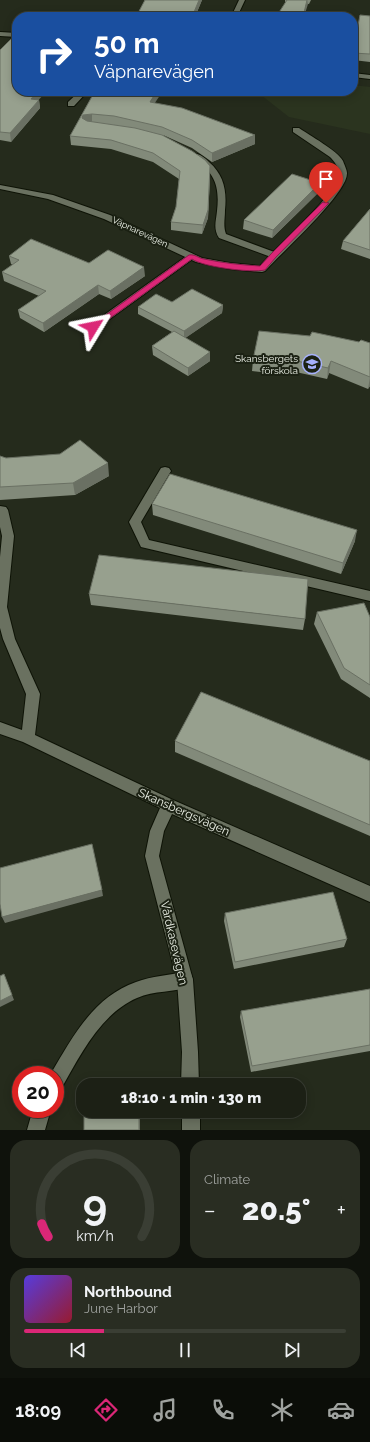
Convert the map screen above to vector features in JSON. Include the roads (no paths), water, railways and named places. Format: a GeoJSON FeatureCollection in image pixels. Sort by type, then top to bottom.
{"type":"FeatureCollection","features":[{"type":"Feature","properties":{"kind":"street"},"geometry":{"type":"LineString","coordinates":[[236,12],[242,0]]}},
{"type":"Feature","properties":{"kind":"street"},"geometry":{"type":"LineString","coordinates":[[0,34],[12,35]]}},
{"type":"Feature","properties":{"kind":"street"},"geometry":{"type":"LineString","coordinates":[[358,76],[370,77]]}},
{"type":"Feature","properties":{"kind":"street"},"geometry":{"type":"LineString","coordinates":[[71,104],[79,96]]}},
{"type":"Feature","properties":{"kind":"street","name":"Väpnarevägen"},"geometry":{"type":"LineString","coordinates":[[0,187],[50,197],[107,217],[198,260],[230,266],[262,269],[326,203],[340,183],[342,173],[340,161],[296,130]]}},
{"type":"Feature","properties":{"kind":"street"},"geometry":{"type":"LineString","coordinates":[[187,151],[212,167],[218,176],[221,189],[221,211],[218,225],[222,236],[274,255]]}},
{"type":"Feature","properties":{"kind":"street"},"geometry":{"type":"LineString","coordinates":[[93,327],[192,256]]}},
{"type":"Feature","properties":{"kind":"street"},"geometry":{"type":"LineString","coordinates":[[165,471],[135,522],[145,544],[370,596]]}},
{"type":"Feature","properties":{"kind":"street"},"geometry":{"type":"LineString","coordinates":[[2,510],[8,536],[2,607],[9,639],[33,694],[28,738]]}},
{"type":"Feature","properties":{"kind":"street","name":"Skansbergsvägen"},"geometry":{"type":"LineString","coordinates":[[0,728],[28,738],[168,805],[370,894]]}},
{"type":"Feature","properties":{"kind":"street","name":"Vårdkasevägen"},"geometry":{"type":"LineString","coordinates":[[168,805],[157,831],[152,856],[185,980],[190,1052],[190,1078]]}},
{"type":"Feature","properties":{"kind":"street"},"geometry":{"type":"LineString","coordinates":[[64,1067],[81,1038],[108,1005],[132,991],[185,980]]}},
{"type":"Feature","properties":{"kind":"street"},"geometry":{"type":"LineString","coordinates":[[36,1130],[39,1118]]}},
{"type":"Feature","properties":{"kind":"street"},"geometry":{"type":"LineString","coordinates":[[191,1118],[191,1130]]}},
{"type":"Feature","properties":{"kind":"place","name":"Skansbergets förskola"},"geometry":{"type":"Point","coordinates":[312,364]}}]}
